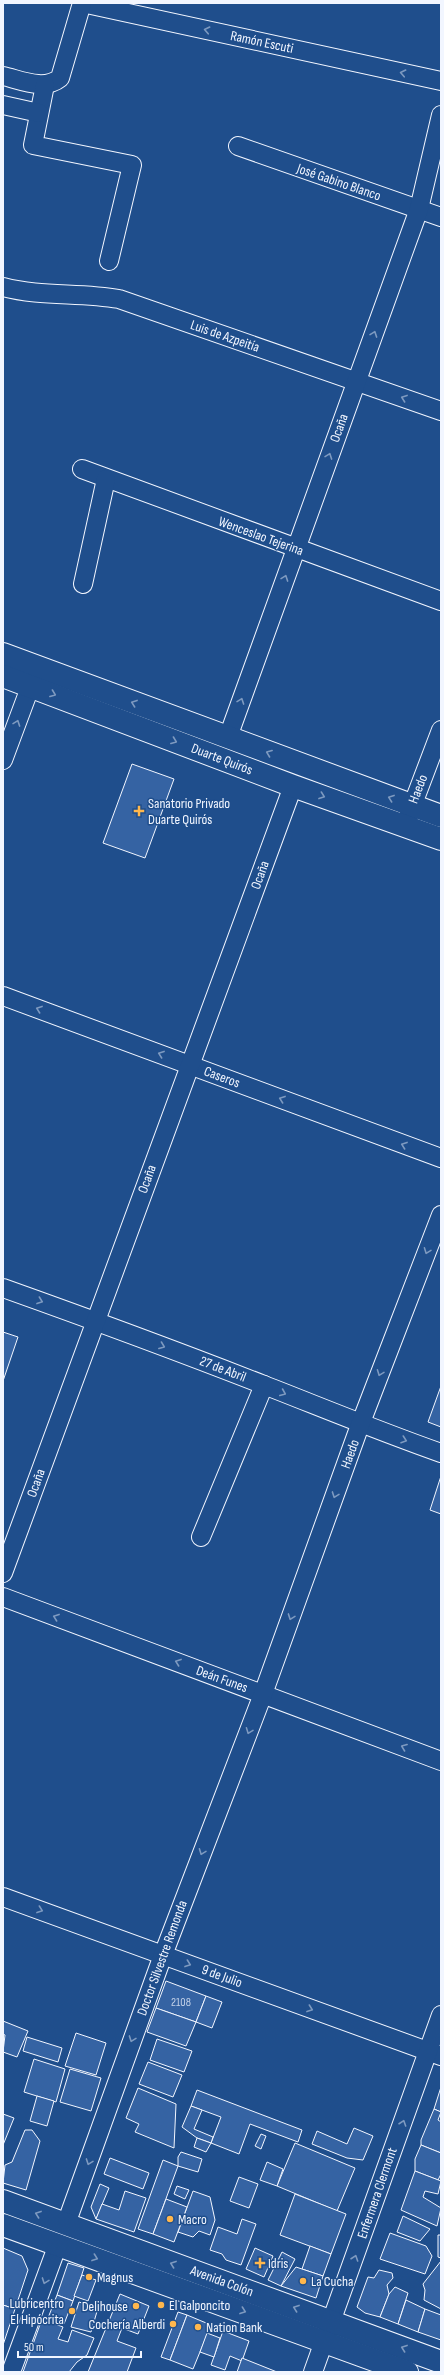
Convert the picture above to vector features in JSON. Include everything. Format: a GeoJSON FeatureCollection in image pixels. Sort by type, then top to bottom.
{"type":"FeatureCollection","features":[{"type":"Feature","properties":{"kind":"main road","name":"Duarte Quirós"},"geometry":{"type":"LineString","coordinates":[[3,654],[34,676],[293,786],[408,815],[441,816]]}},
{"type":"Feature","properties":{"kind":"main road","name":"Duarte Quirós"},"geometry":{"type":"LineString","coordinates":[[3,676],[34,676],[228,737],[408,815],[441,839]]}},
{"type":"Feature","properties":{"kind":"main road","name":"Avenida Colón"},"geometry":{"type":"LineString","coordinates":[[3,2201],[66,2224],[329,2331],[407,2372]]}},
{"type":"Feature","properties":{"kind":"main road","name":"Avenida Colón"},"geometry":{"type":"LineString","coordinates":[[3,2225],[329,2331],[441,2362]]}},
{"type":"Feature","properties":{"kind":"street"},"geometry":{"type":"LineString","coordinates":[[3,76],[45,85],[53,84],[60,78],[82,3]]}},
{"type":"Feature","properties":{"kind":"street","name":"Ramón Escuti"},"geometry":{"type":"LineString","coordinates":[[82,3],[441,81]]}},
{"type":"Feature","properties":{"kind":"street"},"geometry":{"type":"LineString","coordinates":[[45,85],[33,145],[132,165],[109,261]]}},
{"type":"Feature","properties":{"kind":"street"},"geometry":{"type":"LineString","coordinates":[[3,105],[39,113]]}},
{"type":"Feature","properties":{"kind":"street","name":"Ocaña"},"geometry":{"type":"LineString","coordinates":[[228,737],[295,548],[419,210],[441,115]]}},
{"type":"Feature","properties":{"kind":"street","name":"José Gabino Blanco"},"geometry":{"type":"LineString","coordinates":[[238,146],[441,217]]}},
{"type":"Feature","properties":{"kind":"street","name":"Luis de Azpeitía"},"geometry":{"type":"LineString","coordinates":[[3,287],[41,294],[103,296],[119,299],[441,411]]}},
{"type":"Feature","properties":{"kind":"street","name":"Wenceslao Tejerina"},"geometry":{"type":"LineString","coordinates":[[82,469],[441,601]]}},
{"type":"Feature","properties":{"kind":"street"},"geometry":{"type":"LineString","coordinates":[[83,584],[106,479]]}},
{"type":"Feature","properties":{"kind":"street"},"geometry":{"type":"LineString","coordinates":[[3,760],[34,676]]}},
{"type":"Feature","properties":{"kind":"street","name":"Haedo"},"geometry":{"type":"LineString","coordinates":[[408,815],[441,730]]}},
{"type":"Feature","properties":{"kind":"street","name":"Ocaña"},"geometry":{"type":"LineString","coordinates":[[3,1573],[94,1321],[293,786]]}},
{"type":"Feature","properties":{"kind":"street","name":"Caseros"},"geometry":{"type":"LineString","coordinates":[[3,996],[441,1158]]}},
{"type":"Feature","properties":{"kind":"street","name":"Haedo"},"geometry":{"type":"LineString","coordinates":[[263,1694],[360,1425],[441,1215]]}},
{"type":"Feature","properties":{"kind":"street","name":"27 de Abril"},"geometry":{"type":"LineString","coordinates":[[3,1288],[264,1385],[360,1425],[441,1453]]}},
{"type":"Feature","properties":{"kind":"street"},"geometry":{"type":"LineString","coordinates":[[201,1537],[264,1385]]}},
{"type":"Feature","properties":{"kind":"street","name":"Deán Funes"},"geometry":{"type":"LineString","coordinates":[[3,1597],[441,1761]]}},
{"type":"Feature","properties":{"kind":"street","name":"Doctor Silvestre Remonda"},"geometry":{"type":"LineString","coordinates":[[66,2224],[163,1955],[263,1694]]}},
{"type":"Feature","properties":{"kind":"street","name":"9 de Julio"},"geometry":{"type":"LineString","coordinates":[[3,1897],[434,2054]]}},
{"type":"Feature","properties":{"kind":"street","name":"Enfermera Clermont"},"geometry":{"type":"LineString","coordinates":[[313,2372],[434,2054],[441,2015]]}},
{"type":"Feature","properties":{"kind":"street"},"geometry":{"type":"LineString","coordinates":[[11,2372],[58,2244]]}},
{"type":"Feature","properties":{"kind":"building","name":"Sanatorio Privado Duarte Quirós"},"geometry":{"type":"Polygon","coordinates":[[[132,764],[174,779],[145,858],[103,843],[132,764]]]}},
{"type":"Feature","properties":{"kind":"building"},"geometry":{"type":"Polygon","coordinates":[[[3,1332],[18,1337],[3,1381],[3,1332]]]}},
{"type":"Feature","properties":{"kind":"building"},"geometry":{"type":"Polygon","coordinates":[[[441,1386],[441,1427],[428,1422],[441,1386]]]}},
{"type":"Feature","properties":{"kind":"building"},"geometry":{"type":"Polygon","coordinates":[[[441,1476],[441,1514],[430,1510],[441,1476]]]}},
{"type":"Feature","properties":{"kind":"building"},"geometry":{"type":"Polygon","coordinates":[[[166,1981],[206,1996],[196,2022],[156,2008],[166,1981]]]}},
{"type":"Feature","properties":{"kind":"building"},"geometry":{"type":"Polygon","coordinates":[[[206,1996],[222,2002],[212,2028],[196,2022],[206,1996]]]}},
{"type":"Feature","properties":{"kind":"building"},"geometry":{"type":"Polygon","coordinates":[[[156,2008],[196,2022],[186,2046],[147,2032],[156,2008]]]}},
{"type":"Feature","properties":{"kind":"building"},"geometry":{"type":"Polygon","coordinates":[[[3,2021],[28,2031],[17,2057],[3,2052],[5,2035],[3,2034],[3,2021]]]}},
{"type":"Feature","properties":{"kind":"building"},"geometry":{"type":"Polygon","coordinates":[[[76,2033],[106,2043],[96,2075],[65,2066],[76,2033]]]}},
{"type":"Feature","properties":{"kind":"building"},"geometry":{"type":"Polygon","coordinates":[[[27,2037],[62,2048],[58,2062],[23,2051],[27,2037]]]}},
{"type":"Feature","properties":{"kind":"building"},"geometry":{"type":"Polygon","coordinates":[[[157,2039],[192,2051],[184,2072],[150,2060],[157,2039]]]}},
{"type":"Feature","properties":{"kind":"building"},"geometry":{"type":"Polygon","coordinates":[[[34,2059],[65,2069],[56,2102],[24,2092],[34,2059]]]}},
{"type":"Feature","properties":{"kind":"building"},"geometry":{"type":"Polygon","coordinates":[[[148,2062],[182,2075],[173,2097],[139,2084],[148,2062]]]}},
{"type":"Feature","properties":{"kind":"building"},"geometry":{"type":"Polygon","coordinates":[[[70,2069],[101,2078],[91,2111],[60,2102],[70,2069]]]}},
{"type":"Feature","properties":{"kind":"building"},"geometry":{"type":"Polygon","coordinates":[[[441,2087],[441,2112],[434,2109],[441,2087]]]}},
{"type":"Feature","properties":{"kind":"building"},"geometry":{"type":"Polygon","coordinates":[[[138,2088],[176,2104],[174,2148],[135,2132],[139,2124],[126,2118],[138,2088]]]}},
{"type":"Feature","properties":{"kind":"building"},"geometry":{"type":"Polygon","coordinates":[[[197,2090],[302,2130],[298,2142],[250,2124],[239,2154],[211,2143],[221,2117],[191,2106],[197,2090]]]}},
{"type":"Feature","properties":{"kind":"building"},"geometry":{"type":"Polygon","coordinates":[[[37,2096],[54,2101],[47,2126],[30,2121],[37,2096]]]}},
{"type":"Feature","properties":{"kind":"building"},"geometry":{"type":"Polygon","coordinates":[[[191,2106],[202,2110],[194,2129],[213,2137],[211,2143],[197,2138],[182,2127],[191,2106]]]}},
{"type":"Feature","properties":{"kind":"building"},"geometry":{"type":"Polygon","coordinates":[[[434,2109],[441,2112],[438,2120],[441,2122],[441,2153],[421,2145],[421,2140],[434,2109]]]}},
{"type":"Feature","properties":{"kind":"building"},"geometry":{"type":"Polygon","coordinates":[[[3,2114],[14,2118],[3,2145],[3,2114]]]}},
{"type":"Feature","properties":{"kind":"building"},"geometry":{"type":"Polygon","coordinates":[[[354,2128],[373,2136],[363,2160],[347,2158],[312,2144],[317,2131],[347,2144],[354,2128]]]}},
{"type":"Feature","properties":{"kind":"building"},"geometry":{"type":"Polygon","coordinates":[[[25,2130],[32,2130],[40,2141],[26,2190],[3,2183],[5,2165],[12,2162],[25,2130]]]}},
{"type":"Feature","properties":{"kind":"building"},"geometry":{"type":"Polygon","coordinates":[[[261,2134],[266,2136],[261,2149],[255,2146],[261,2134]]]}},
{"type":"Feature","properties":{"kind":"building"},"geometry":{"type":"Polygon","coordinates":[[[197,2138],[211,2143],[206,2152],[194,2147],[197,2138]]]}},
{"type":"Feature","properties":{"kind":"building"},"geometry":{"type":"Polygon","coordinates":[[[295,2143],[355,2168],[337,2211],[277,2186],[295,2143]]]}},
{"type":"Feature","properties":{"kind":"building"},"geometry":{"type":"Polygon","coordinates":[[[421,2145],[441,2153],[441,2174],[438,2180],[415,2171],[415,2159],[421,2145]]]}},
{"type":"Feature","properties":{"kind":"building"},"geometry":{"type":"Polygon","coordinates":[[[181,2152],[202,2159],[198,2172],[178,2166],[178,2157],[181,2152]]]}},
{"type":"Feature","properties":{"kind":"building"},"geometry":{"type":"Polygon","coordinates":[[[110,2158],[149,2173],[143,2189],[104,2174],[110,2158]]]}},
{"type":"Feature","properties":{"kind":"building"},"geometry":{"type":"Polygon","coordinates":[[[163,2160],[178,2166],[153,2234],[138,2229],[163,2160]]]}},
{"type":"Feature","properties":{"kind":"building"},"geometry":{"type":"Polygon","coordinates":[[[267,2162],[283,2169],[277,2186],[260,2180],[267,2162]]]}},
{"type":"Feature","properties":{"kind":"building"},"geometry":{"type":"Polygon","coordinates":[[[415,2171],[441,2181],[438,2194],[425,2191],[423,2197],[441,2208],[437,2226],[401,2210],[415,2171]]]}},
{"type":"Feature","properties":{"kind":"building"},"geometry":{"type":"Polygon","coordinates":[[[239,2177],[258,2184],[249,2208],[230,2201],[239,2177]]]}},
{"type":"Feature","properties":{"kind":"building"},"geometry":{"type":"Polygon","coordinates":[[[100,2184],[109,2188],[96,2219],[91,2207],[100,2184]]]}},
{"type":"Feature","properties":{"kind":"building"},"geometry":{"type":"Polygon","coordinates":[[[177,2186],[189,2190],[185,2199],[174,2194],[177,2186]]]}},
{"type":"Feature","properties":{"kind":"building"},"geometry":{"type":"Polygon","coordinates":[[[125,2191],[146,2198],[134,2232],[96,2219],[102,2204],[119,2210],[125,2191]]]}},
{"type":"Feature","properties":{"kind":"building"},"geometry":{"type":"Polygon","coordinates":[[[193,2191],[210,2197],[215,2220],[210,2235],[199,2231],[193,2237],[178,2232],[193,2191]]]}},
{"type":"Feature","properties":{"kind":"building"},"geometry":{"type":"Polygon","coordinates":[[[295,2194],[346,2214],[331,2254],[280,2235],[295,2194]]]}},
{"type":"Feature","properties":{"kind":"building","name":"Macro"},"geometry":{"type":"Polygon","coordinates":[[[166,2199],[187,2207],[174,2242],[153,2234],[166,2199]]]}},
{"type":"Feature","properties":{"kind":"building"},"geometry":{"type":"Polygon","coordinates":[[[403,2216],[430,2229],[420,2241],[397,2232],[403,2216]]]}},
{"type":"Feature","properties":{"kind":"building"},"geometry":{"type":"Polygon","coordinates":[[[242,2219],[256,2224],[241,2265],[226,2260],[222,2254],[210,2250],[218,2227],[237,2234],[242,2219]]]}},
{"type":"Feature","properties":{"kind":"building"},"geometry":{"type":"Polygon","coordinates":[[[390,2233],[426,2246],[432,2256],[425,2274],[380,2259],[390,2233]]]}},
{"type":"Feature","properties":{"kind":"building"},"geometry":{"type":"Polygon","coordinates":[[[438,2235],[441,2235],[441,2258],[438,2257],[438,2235]]]}},
{"type":"Feature","properties":{"kind":"building"},"geometry":{"type":"Polygon","coordinates":[[[310,2246],[331,2254],[323,2276],[302,2269],[310,2246]]]}},
{"type":"Feature","properties":{"kind":"building"},"geometry":{"type":"Polygon","coordinates":[[[3,2248],[22,2256],[28,2270],[15,2309],[3,2305],[3,2248]]]}},
{"type":"Feature","properties":{"kind":"building","name":"Idris"},"geometry":{"type":"Polygon","coordinates":[[[255,2248],[273,2256],[264,2277],[246,2269],[255,2248]]]}},
{"type":"Feature","properties":{"kind":"building"},"geometry":{"type":"Polygon","coordinates":[[[282,2252],[295,2259],[281,2286],[268,2280],[282,2252]]]}},
{"type":"Feature","properties":{"kind":"building"},"geometry":{"type":"Polygon","coordinates":[[[441,2261],[441,2309],[424,2300],[425,2290],[423,2284],[441,2261]]]}},
{"type":"Feature","properties":{"kind":"building"},"geometry":{"type":"Polygon","coordinates":[[[68,2263],[84,2268],[73,2301],[57,2295],[68,2263]]]}},
{"type":"Feature","properties":{"kind":"building","name":"La Cucha"},"geometry":{"type":"Polygon","coordinates":[[[296,2267],[323,2276],[316,2298],[281,2286],[296,2267]]]}},
{"type":"Feature","properties":{"kind":"building"},"geometry":{"type":"Polygon","coordinates":[[[379,2270],[392,2273],[393,2278],[387,2285],[389,2294],[380,2317],[365,2313],[357,2307],[368,2277],[374,2278],[379,2270]]]}},
{"type":"Feature","properties":{"kind":"building"},"geometry":{"type":"Polygon","coordinates":[[[82,2275],[96,2280],[88,2301],[74,2296],[82,2275]]]}},
{"type":"Feature","properties":{"kind":"building"},"geometry":{"type":"Polygon","coordinates":[[[395,2287],[408,2293],[398,2324],[380,2317],[389,2294],[395,2287]]]}},
{"type":"Feature","properties":{"kind":"building"},"geometry":{"type":"Polygon","coordinates":[[[120,2294],[149,2306],[138,2334],[122,2328],[117,2341],[136,2348],[127,2372],[88,2372],[120,2294]]]}},
{"type":"Feature","properties":{"kind":"building"},"geometry":{"type":"Polygon","coordinates":[[[57,2295],[73,2301],[64,2324],[48,2318],[57,2295]]]}},
{"type":"Feature","properties":{"kind":"building"},"geometry":{"type":"Polygon","coordinates":[[[406,2300],[425,2309],[418,2332],[398,2324],[406,2300]]]}},
{"type":"Feature","properties":{"kind":"building"},"geometry":{"type":"Polygon","coordinates":[[[79,2302],[98,2308],[91,2332],[71,2327],[79,2302]]]}},
{"type":"Feature","properties":{"kind":"building"},"geometry":{"type":"Polygon","coordinates":[[[3,2305],[15,2309],[3,2345],[3,2305]]]}},
{"type":"Feature","properties":{"kind":"building"},"geometry":{"type":"Polygon","coordinates":[[[425,2309],[441,2315],[441,2340],[418,2332],[425,2309]]]}},
{"type":"Feature","properties":{"kind":"building"},"geometry":{"type":"Polygon","coordinates":[[[178,2312],[187,2315],[170,2360],[161,2357],[178,2312]]]}},
{"type":"Feature","properties":{"kind":"building"},"geometry":{"type":"Polygon","coordinates":[[[187,2315],[211,2325],[193,2369],[170,2360],[187,2315]]]}},
{"type":"Feature","properties":{"kind":"building"},"geometry":{"type":"Polygon","coordinates":[[[42,2319],[63,2327],[58,2339],[68,2342],[72,2330],[94,2338],[87,2355],[77,2362],[69,2372],[23,2372],[42,2319]]]}},
{"type":"Feature","properties":{"kind":"building"},"geometry":{"type":"Polygon","coordinates":[[[223,2331],[249,2341],[242,2361],[230,2356],[225,2370],[211,2365],[223,2331]]]}},
{"type":"Feature","properties":{"kind":"building"},"geometry":{"type":"Polygon","coordinates":[[[207,2333],[220,2338],[214,2357],[200,2352],[207,2333]]]}},
{"type":"Feature","properties":{"kind":"building"},"geometry":{"type":"Polygon","coordinates":[[[242,2358],[277,2372],[237,2372],[242,2358]]]}},
{"type":"Feature","properties":{"kind":"place","name":"Sanatorio Privado Duarte Quirós"},"geometry":{"type":"Point","coordinates":[139,811]}},
{"type":"Feature","properties":{"kind":"place","name":"Macro"},"geometry":{"type":"Point","coordinates":[170,2219]}},
{"type":"Feature","properties":{"kind":"place","name":"Idris"},"geometry":{"type":"Point","coordinates":[260,2263]}},
{"type":"Feature","properties":{"kind":"place","name":"Magnus"},"geometry":{"type":"Point","coordinates":[89,2277]}},
{"type":"Feature","properties":{"kind":"place","name":"La Cucha"},"geometry":{"type":"Point","coordinates":[303,2281]}},
{"type":"Feature","properties":{"kind":"place","name":"El Galponcito"},"geometry":{"type":"Point","coordinates":[161,2305]}},
{"type":"Feature","properties":{"kind":"place","name":"Delihouse"},"geometry":{"type":"Point","coordinates":[136,2306]}},
{"type":"Feature","properties":{"kind":"place","name":"Lubricentro El Hipócrita"},"geometry":{"type":"Point","coordinates":[72,2311]}},
{"type":"Feature","properties":{"kind":"place","name":"Cochería Alberdi"},"geometry":{"type":"Point","coordinates":[173,2324]}},
{"type":"Feature","properties":{"kind":"place","name":"Nation Bank"},"geometry":{"type":"Point","coordinates":[198,2327]}}]}
